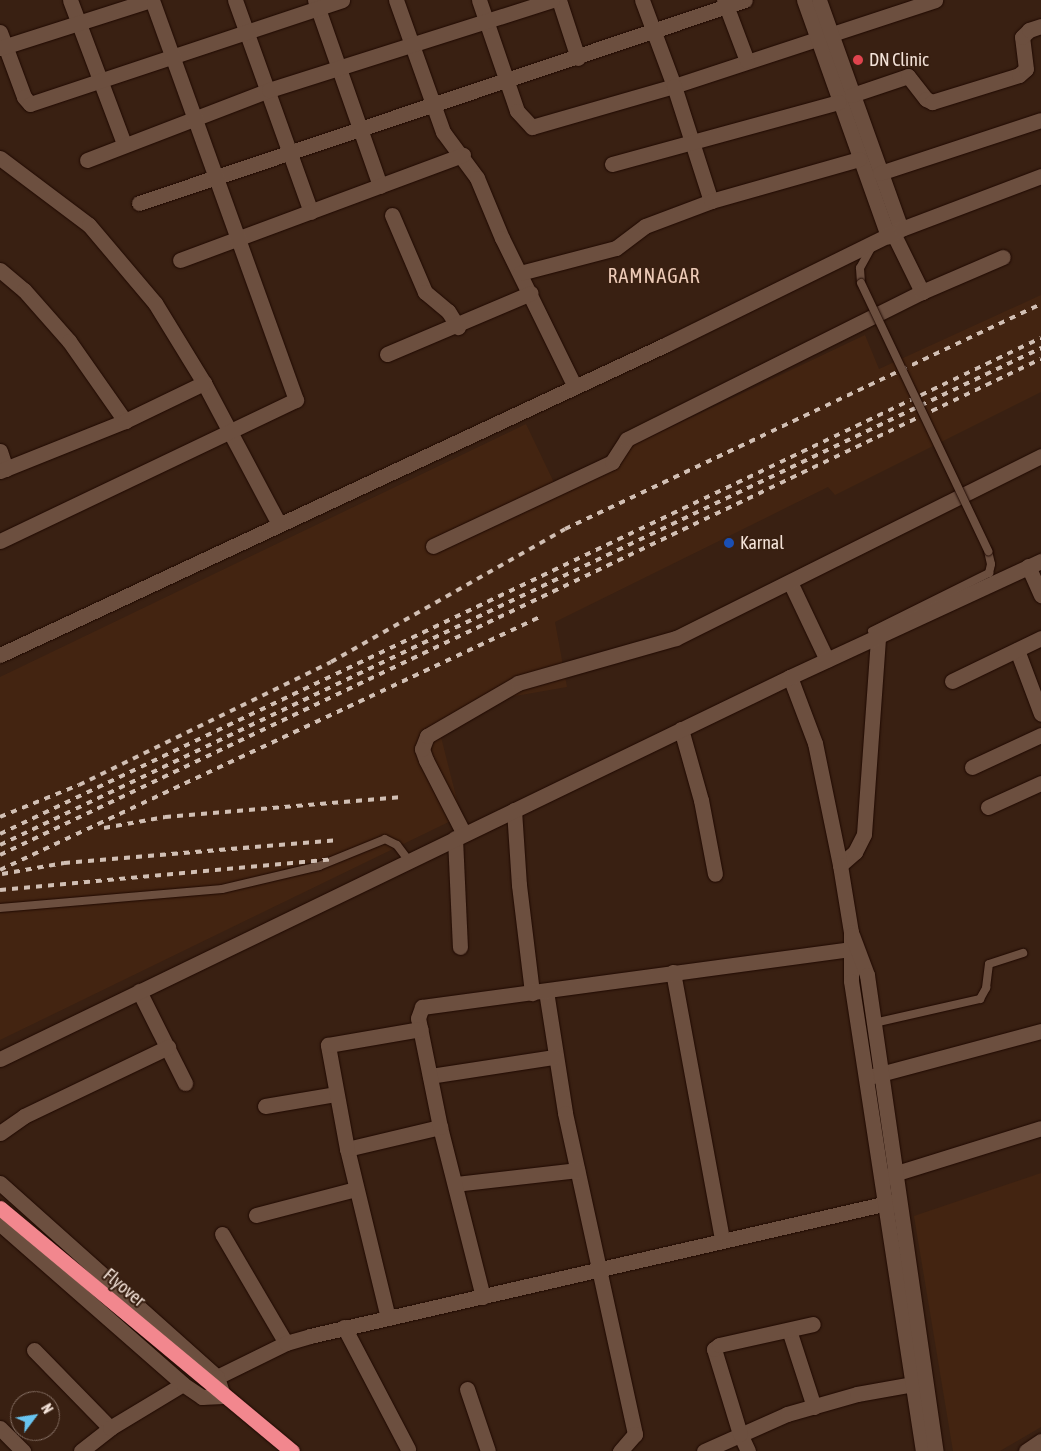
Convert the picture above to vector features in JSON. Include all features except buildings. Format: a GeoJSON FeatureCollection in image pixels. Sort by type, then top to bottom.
{"type":"FeatureCollection","features":[{"type":"Feature","properties":{"kind":"highway","name":"Flyover"},"geometry":{"type":"LineString","coordinates":[[0,1208],[214,1381],[223,1396],[255,1423]]}},
{"type":"Feature","properties":{"kind":"highway"},"geometry":{"type":"LineString","coordinates":[[255,1423],[277,1451]]}},
{"type":"Feature","properties":{"kind":"highway"},"geometry":{"type":"LineString","coordinates":[[255,1423],[292,1451]]}},
{"type":"Feature","properties":{"kind":"street"},"geometry":{"type":"LineString","coordinates":[[70,0],[124,144]]}},
{"type":"Feature","properties":{"kind":"street"},"geometry":{"type":"LineString","coordinates":[[0,541],[232,434],[292,403],[296,395],[151,0],[3,47]]}},
{"type":"Feature","properties":{"kind":"street"},"geometry":{"type":"LineString","coordinates":[[236,0],[311,212]]}},
{"type":"Feature","properties":{"kind":"street"},"geometry":{"type":"LineString","coordinates":[[0,32],[3,47],[24,97],[30,104],[247,32],[316,4],[342,0]]}},
{"type":"Feature","properties":{"kind":"street"},"geometry":{"type":"LineString","coordinates":[[396,0],[443,132],[463,155],[481,185],[502,238],[531,293],[574,385]]}},
{"type":"Feature","properties":{"kind":"street"},"geometry":{"type":"LineString","coordinates":[[479,0],[517,111],[532,127],[674,86],[832,35],[906,5],[935,0]]}},
{"type":"Feature","properties":{"kind":"street"},"geometry":{"type":"LineString","coordinates":[[87,160],[124,144],[269,90],[411,44],[487,23],[552,0]]}},
{"type":"Feature","properties":{"kind":"street"},"geometry":{"type":"LineString","coordinates":[[559,0],[578,58]]}},
{"type":"Feature","properties":{"kind":"street"},"geometry":{"type":"LineString","coordinates":[[642,0],[674,86],[711,201]]}},
{"type":"Feature","properties":{"kind":"street"},"geometry":{"type":"LineString","coordinates":[[139,203],[359,127],[508,82],[653,32],[725,3],[746,0]]}},
{"type":"Feature","properties":{"kind":"street"},"geometry":{"type":"LineString","coordinates":[[804,0],[817,39],[880,173],[889,235]]}},
{"type":"Feature","properties":{"kind":"street"},"geometry":{"type":"LineString","coordinates":[[819,0],[832,35],[859,160],[889,235],[922,292]]}},
{"type":"Feature","properties":{"kind":"street"},"geometry":{"type":"LineString","coordinates":[[725,3],[747,61]]}},
{"type":"Feature","properties":{"kind":"street"},"geometry":{"type":"LineString","coordinates":[[316,4],[380,186]]}},
{"type":"Feature","properties":{"kind":"street"},"geometry":{"type":"LineString","coordinates":[[612,164],[693,144],[846,99],[908,76],[915,81],[926,100],[932,102],[1019,75],[1026,69],[1022,37],[1029,30],[1041,26]]}},
{"type":"Feature","properties":{"kind":"street"},"geometry":{"type":"LineString","coordinates":[[880,173],[981,137],[1041,120]]}},
{"type":"Feature","properties":{"kind":"street"},"geometry":{"type":"LineString","coordinates":[[180,260],[463,155]]}},
{"type":"Feature","properties":{"kind":"street"},"geometry":{"type":"LineString","coordinates":[[0,158],[89,225],[156,303],[204,383],[279,524]]}},
{"type":"Feature","properties":{"kind":"street"},"geometry":{"type":"LineString","coordinates":[[520,274],[616,248],[650,224],[711,201],[859,160]]}},
{"type":"Feature","properties":{"kind":"street"},"geometry":{"type":"LineString","coordinates":[[0,655],[574,385],[667,344],[889,235],[1041,176]]}},
{"type":"Feature","properties":{"kind":"street"},"geometry":{"type":"LineString","coordinates":[[392,215],[425,292],[448,311],[458,327]]}},
{"type":"Feature","properties":{"kind":"street"},"geometry":{"type":"LineString","coordinates":[[433,546],[612,462],[627,439],[922,292],[1003,257]]}},
{"type":"Feature","properties":{"kind":"street"},"geometry":{"type":"LineString","coordinates":[[0,270],[24,290],[69,341],[124,421]]}},
{"type":"Feature","properties":{"kind":"street"},"geometry":{"type":"LineString","coordinates":[[388,354],[458,327],[531,293]]}},
{"type":"Feature","properties":{"kind":"street"},"geometry":{"type":"LineString","coordinates":[[0,452],[3,470],[124,421],[204,383]]}},
{"type":"Feature","properties":{"kind":"street"},"geometry":{"type":"LineString","coordinates":[[460,947],[460,836],[422,749],[427,736],[518,683],[654,646],[790,582],[1041,456]]}},
{"type":"Feature","properties":{"kind":"street"},"geometry":{"type":"LineString","coordinates":[[0,1059],[681,729],[1035,563],[1041,595]]}},
{"type":"Feature","properties":{"kind":"street"},"geometry":{"type":"LineString","coordinates":[[790,582],[833,657]]}},
{"type":"Feature","properties":{"kind":"street"},"geometry":{"type":"LineString","coordinates":[[840,865],[855,852],[864,834],[878,638]]}},
{"type":"Feature","properties":{"kind":"street"},"geometry":{"type":"LineString","coordinates":[[952,682],[1041,638]]}},
{"type":"Feature","properties":{"kind":"street"},"geometry":{"type":"LineString","coordinates":[[1017,650],[1041,714]]}},
{"type":"Feature","properties":{"kind":"street"},"geometry":{"type":"LineString","coordinates":[[790,677],[817,750],[851,932],[851,981],[874,1075],[895,1176],[892,1202],[913,1384],[924,1451]]}},
{"type":"Feature","properties":{"kind":"street"},"geometry":{"type":"LineString","coordinates":[[681,729],[701,800],[715,874]]}},
{"type":"Feature","properties":{"kind":"street"},"geometry":{"type":"LineString","coordinates":[[972,767],[1041,735]]}},
{"type":"Feature","properties":{"kind":"street"},"geometry":{"type":"LineString","coordinates":[[988,807],[1041,783]]}},
{"type":"Feature","properties":{"kind":"street"},"geometry":{"type":"LineString","coordinates":[[514,810],[539,992],[635,1434],[632,1441],[622,1448],[607,1451]]}},
{"type":"Feature","properties":{"kind":"street"},"geometry":{"type":"LineString","coordinates":[[851,932],[864,962],[874,1023],[874,1075],[880,1178],[892,1202],[936,1451]]}},
{"type":"Feature","properties":{"kind":"street"},"geometry":{"type":"LineString","coordinates":[[483,1296],[440,1127],[419,1012],[428,1005],[539,992],[850,949]]}},
{"type":"Feature","properties":{"kind":"street"},"geometry":{"type":"LineString","coordinates":[[673,972],[722,1240]]}},
{"type":"Feature","properties":{"kind":"street"},"geometry":{"type":"LineString","coordinates":[[139,991],[185,1083]]}},
{"type":"Feature","properties":{"kind":"street"},"geometry":{"type":"LineString","coordinates":[[388,1318],[347,1149],[335,1094],[328,1045],[421,1030]]}},
{"type":"Feature","properties":{"kind":"street"},"geometry":{"type":"LineString","coordinates":[[874,1075],[1041,1030]]}},
{"type":"Feature","properties":{"kind":"street"},"geometry":{"type":"LineString","coordinates":[[0,1133],[24,1116],[168,1047]]}},
{"type":"Feature","properties":{"kind":"street"},"geometry":{"type":"LineString","coordinates":[[430,1076],[554,1057]]}},
{"type":"Feature","properties":{"kind":"street"},"geometry":{"type":"LineString","coordinates":[[265,1106],[335,1094]]}},
{"type":"Feature","properties":{"kind":"street"},"geometry":{"type":"LineString","coordinates":[[347,1149],[440,1127]]}},
{"type":"Feature","properties":{"kind":"street"},"geometry":{"type":"LineString","coordinates":[[880,1178],[895,1176],[1041,1128]]}},
{"type":"Feature","properties":{"kind":"street"},"geometry":{"type":"LineString","coordinates":[[455,1184],[577,1170]]}},
{"type":"Feature","properties":{"kind":"street"},"geometry":{"type":"LineString","coordinates":[[0,1183],[214,1381],[286,1343],[344,1327],[892,1202]]}},
{"type":"Feature","properties":{"kind":"street"},"geometry":{"type":"LineString","coordinates":[[256,1215],[356,1189]]}},
{"type":"Feature","properties":{"kind":"street"},"geometry":{"type":"LineString","coordinates":[[1,1226],[184,1384],[202,1397],[223,1396]]}},
{"type":"Feature","properties":{"kind":"street"},"geometry":{"type":"LineString","coordinates":[[222,1234],[286,1343]]}},
{"type":"Feature","properties":{"kind":"street"},"geometry":{"type":"LineString","coordinates":[[748,1451],[740,1434],[714,1349],[719,1345],[813,1324]]}},
{"type":"Feature","properties":{"kind":"street"},"geometry":{"type":"LineString","coordinates":[[344,1327],[408,1449]]}},
{"type":"Feature","properties":{"kind":"street"},"geometry":{"type":"LineString","coordinates":[[789,1330],[814,1407]]}},
{"type":"Feature","properties":{"kind":"street"},"geometry":{"type":"LineString","coordinates":[[34,1350],[110,1428]]}},
{"type":"Feature","properties":{"kind":"street"},"geometry":{"type":"LineString","coordinates":[[81,1451],[110,1428],[184,1384]]}},
{"type":"Feature","properties":{"kind":"street"},"geometry":{"type":"LineString","coordinates":[[704,1451],[766,1421],[857,1394],[913,1384]]}},
{"type":"Feature","properties":{"kind":"street"},"geometry":{"type":"LineString","coordinates":[[467,1389],[488,1451]]}},
{"type":"Feature","properties":{"kind":"street"},"geometry":{"type":"LineString","coordinates":[[0,1428],[23,1451]]}},
{"type":"Feature","properties":{"kind":"street"},"geometry":{"type":"LineString","coordinates":[[1026,1451],[1041,1441]]}},
{"type":"Feature","properties":{"kind":"lane"},"geometry":{"type":"LineString","coordinates":[[833,657],[844,645],[989,573],[991,564],[988,551],[861,283],[860,268],[889,235]]}},
{"type":"Feature","properties":{"kind":"lane"},"geometry":{"type":"LineString","coordinates":[[0,908],[222,889],[319,866],[385,839],[396,845],[408,861]]}},
{"type":"Feature","properties":{"kind":"lane"},"geometry":{"type":"LineString","coordinates":[[874,1023],[980,1000],[986,988],[989,964],[1023,953]]}},
{"type":"Feature","properties":{"kind":"shaded area"},"geometry":{"type":"Polygon","coordinates":[[[1041,295],[1041,392],[835,495],[828,487],[555,622],[567,687],[503,698],[440,733],[461,816],[0,1040],[0,677],[526,424],[559,493],[631,446],[865,335],[879,369],[1041,295]]]}},
{"type":"Feature","properties":{"kind":"shaded area"},"geometry":{"type":"Polygon","coordinates":[[[1041,1173],[1041,1427],[1000,1451],[953,1451],[914,1216],[1041,1173]]]}},
{"type":"Feature","properties":{"kind":"railway"},"geometry":{"type":"LineString","coordinates":[[0,817],[79,785],[331,662],[565,529],[1041,304]]}},
{"type":"Feature","properties":{"kind":"railway"},"geometry":{"type":"LineString","coordinates":[[0,834],[1041,338]]}},
{"type":"Feature","properties":{"kind":"railway"},"geometry":{"type":"LineString","coordinates":[[0,845],[1041,348]]}},
{"type":"Feature","properties":{"kind":"railway"},"geometry":{"type":"LineString","coordinates":[[0,855],[1041,359]]}},
{"type":"Feature","properties":{"kind":"railway"},"geometry":{"type":"LineString","coordinates":[[0,870],[542,616]]}},
{"type":"Feature","properties":{"kind":"railway"},"geometry":{"type":"LineString","coordinates":[[104,828],[165,817],[402,797]]}},
{"type":"Feature","properties":{"kind":"railway"},"geometry":{"type":"LineString","coordinates":[[2,874],[64,863],[336,840]]}},
{"type":"Feature","properties":{"kind":"railway"},"geometry":{"type":"LineString","coordinates":[[0,890],[333,859]]}},
{"type":"Feature","properties":{"kind":"place","name":"DN Clinic"},"geometry":{"type":"Point","coordinates":[858,60]}},
{"type":"Feature","properties":{"kind":"place","name":"Karnal"},"geometry":{"type":"Point","coordinates":[729,543]}},
{"type":"Feature","properties":{"kind":"district","name":"RAMNAGAR"},"geometry":{"type":"Point","coordinates":[654,275]}}]}
